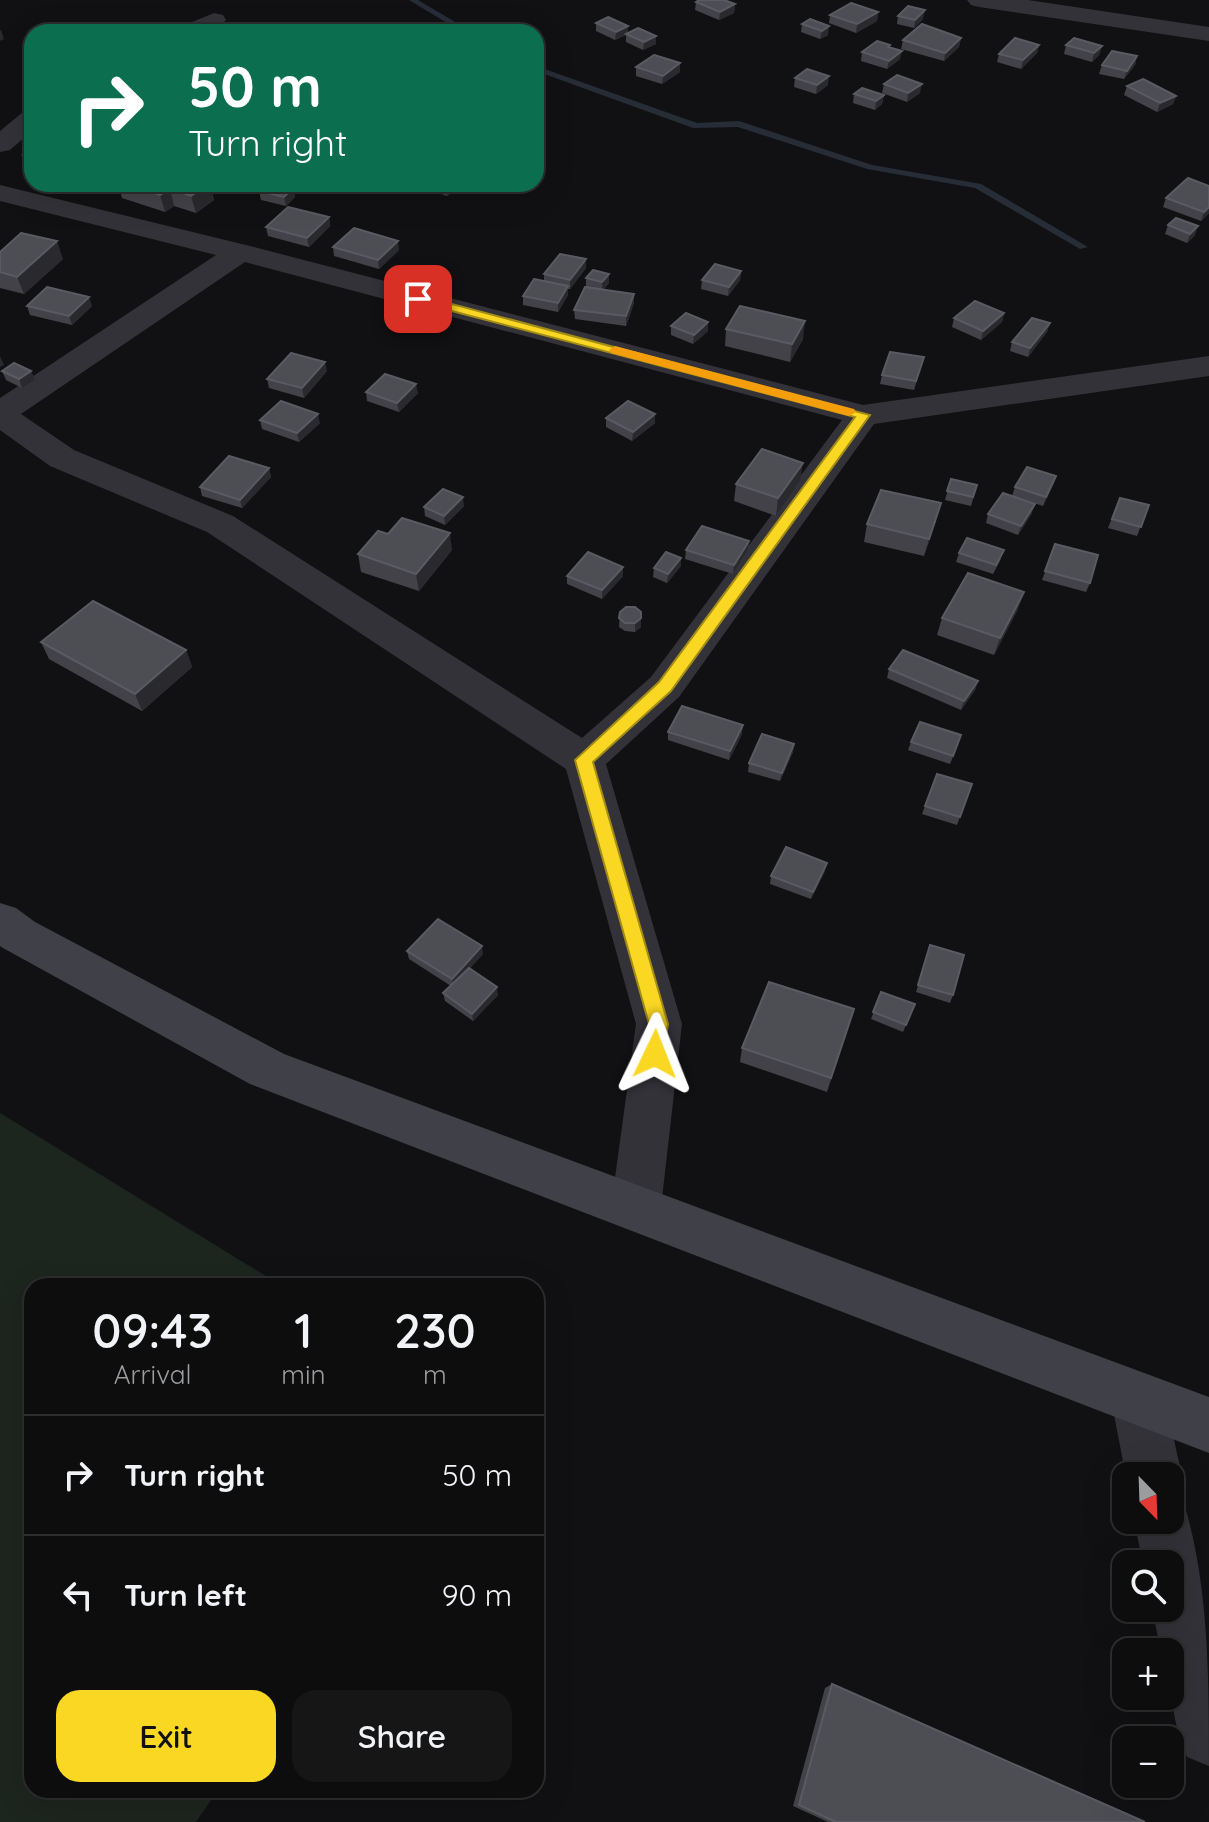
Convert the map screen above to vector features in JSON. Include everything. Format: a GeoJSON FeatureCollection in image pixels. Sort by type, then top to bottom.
{"type":"FeatureCollection","features":[{"type":"Feature","properties":{"kind":"main road"},"geometry":{"type":"LineString","coordinates":[[0,921],[19,935],[267,1069],[1209,1425]]}},
{"type":"Feature","properties":{"kind":"street"},"geometry":{"type":"LineString","coordinates":[[979,0],[1209,34]]}},
{"type":"Feature","properties":{"kind":"street"},"geometry":{"type":"LineString","coordinates":[[206,24],[214,20]]}},
{"type":"Feature","properties":{"kind":"street"},"geometry":{"type":"LineString","coordinates":[[0,144],[24,124]]}},
{"type":"Feature","properties":{"kind":"street"},"geometry":{"type":"LineString","coordinates":[[0,193],[240,252],[863,415],[1209,366]]}},
{"type":"Feature","properties":{"kind":"street"},"geometry":{"type":"LineString","coordinates":[[240,252],[0,414],[62,458],[220,524],[584,760],[659,1024],[636,1207]]}},
{"type":"Feature","properties":{"kind":"street"},"geometry":{"type":"LineString","coordinates":[[584,760],[665,687],[863,415]]}},
{"type":"Feature","properties":{"kind":"street"},"geometry":{"type":"LineString","coordinates":[[1138,1399],[1151,1462]]}},
{"type":"Feature","properties":{"kind":"street"},"geometry":{"type":"LineString","coordinates":[[1166,1534],[1209,1735]]}},
{"type":"Feature","properties":{"kind":"shaded area"},"geometry":{"type":"Polygon","coordinates":[[[0,1113],[269,1278],[24,1278],[24,1798],[212,1798],[196,1822],[0,1822],[0,1113]]]}},
{"type":"Feature","properties":{"kind":"building"},"geometry":{"type":"Polygon","coordinates":[[[724,0],[735,4],[720,12],[696,2],[724,0]]]}},
{"type":"Feature","properties":{"kind":"building"},"geometry":{"type":"Polygon","coordinates":[[[851,3],[878,12],[857,24],[830,15],[851,3]]]}},
{"type":"Feature","properties":{"kind":"building"},"geometry":{"type":"Polygon","coordinates":[[[908,6],[925,10],[915,20],[898,16],[908,6]]]}},
{"type":"Feature","properties":{"kind":"building"},"geometry":{"type":"Polygon","coordinates":[[[608,17],[628,26],[616,32],[596,23],[608,17]]]}},
{"type":"Feature","properties":{"kind":"building"},"geometry":{"type":"Polygon","coordinates":[[[810,19],[829,26],[822,31],[802,24],[810,19]]]}},
{"type":"Feature","properties":{"kind":"building"},"geometry":{"type":"Polygon","coordinates":[[[922,24],[961,38],[945,53],[903,40],[922,24]]]}},
{"type":"Feature","properties":{"kind":"building"},"geometry":{"type":"Polygon","coordinates":[[[638,28],[656,36],[644,42],[626,34],[638,28]]]}},
{"type":"Feature","properties":{"kind":"building"},"geometry":{"type":"Polygon","coordinates":[[[1015,38],[1039,45],[1023,60],[999,54],[1015,38]]]}},
{"type":"Feature","properties":{"kind":"building"},"geometry":{"type":"Polygon","coordinates":[[[1074,38],[1102,46],[1094,53],[1066,45],[1074,38]]]}},
{"type":"Feature","properties":{"kind":"building"},"geometry":{"type":"Polygon","coordinates":[[[877,41],[902,51],[889,61],[862,52],[877,41]]]}},
{"type":"Feature","properties":{"kind":"building"},"geometry":{"type":"Polygon","coordinates":[[[1112,51],[1137,56],[1127,71],[1102,65],[1112,51]]]}},
{"type":"Feature","properties":{"kind":"building"},"geometry":{"type":"Polygon","coordinates":[[[654,55],[680,63],[663,76],[636,67],[654,55]]]}},
{"type":"Feature","properties":{"kind":"building"},"geometry":{"type":"Polygon","coordinates":[[[807,69],[829,76],[817,85],[795,78],[807,69]]]}},
{"type":"Feature","properties":{"kind":"building"},"geometry":{"type":"Polygon","coordinates":[[[897,75],[922,84],[908,93],[884,84],[897,75]]]}},
{"type":"Feature","properties":{"kind":"building"},"geometry":{"type":"Polygon","coordinates":[[[1143,79],[1176,96],[1160,103],[1127,86],[1143,79]]]}},
{"type":"Feature","properties":{"kind":"building"},"geometry":{"type":"Polygon","coordinates":[[[862,88],[884,95],[876,101],[854,94],[862,88]]]}},
{"type":"Feature","properties":{"kind":"building"},"geometry":{"type":"Polygon","coordinates":[[[1188,178],[1209,186],[1209,207],[1204,212],[1166,198],[1188,178]]]}},
{"type":"Feature","properties":{"kind":"building"},"geometry":{"type":"Polygon","coordinates":[[[263,192],[289,192],[284,197],[263,192]]]}},
{"type":"Feature","properties":{"kind":"building"},"geometry":{"type":"Polygon","coordinates":[[[288,207],[329,217],[307,238],[266,227],[288,207]]]}},
{"type":"Feature","properties":{"kind":"building"},"geometry":{"type":"Polygon","coordinates":[[[1176,218],[1198,226],[1190,234],[1168,225],[1176,218]]]}},
{"type":"Feature","properties":{"kind":"building"},"geometry":{"type":"Polygon","coordinates":[[[354,228],[398,241],[378,260],[333,247],[354,228]]]}},
{"type":"Feature","properties":{"kind":"building"},"geometry":{"type":"Polygon","coordinates":[[[21,233],[57,241],[17,277],[0,272],[0,252],[21,233]]]}},
{"type":"Feature","properties":{"kind":"building"},"geometry":{"type":"Polygon","coordinates":[[[560,254],[586,259],[570,280],[544,274],[560,254]]]}},
{"type":"Feature","properties":{"kind":"building"},"geometry":{"type":"Polygon","coordinates":[[[715,264],[741,271],[729,287],[702,280],[715,264]]]}},
{"type":"Feature","properties":{"kind":"building"},"geometry":{"type":"Polygon","coordinates":[[[593,270],[609,274],[602,282],[586,278],[593,270]]]}},
{"type":"Feature","properties":{"kind":"building"},"geometry":{"type":"Polygon","coordinates":[[[534,279],[568,286],[558,303],[523,296],[534,279]]]}},
{"type":"Feature","properties":{"kind":"building"},"geometry":{"type":"Polygon","coordinates":[[[47,287],[89,297],[69,316],[27,306],[47,287]]]}},
{"type":"Feature","properties":{"kind":"building"},"geometry":{"type":"Polygon","coordinates":[[[585,287],[634,294],[626,316],[574,310],[585,287]]]}},
{"type":"Feature","properties":{"kind":"building"},"geometry":{"type":"Polygon","coordinates":[[[975,301],[1004,313],[983,331],[954,318],[975,301]]]}},
{"type":"Feature","properties":{"kind":"building"},"geometry":{"type":"Polygon","coordinates":[[[740,306],[805,321],[792,344],[726,329],[740,306]]]}},
{"type":"Feature","properties":{"kind":"building"},"geometry":{"type":"Polygon","coordinates":[[[686,313],[708,322],[694,335],[671,326],[686,313]]]}},
{"type":"Feature","properties":{"kind":"building"},"geometry":{"type":"Polygon","coordinates":[[[1032,318],[1050,323],[1030,348],[1012,342],[1032,318]]]}},
{"type":"Feature","properties":{"kind":"building"},"geometry":{"type":"Polygon","coordinates":[[[890,352],[924,357],[916,381],[882,375],[890,352]]]}},
{"type":"Feature","properties":{"kind":"building"},"geometry":{"type":"Polygon","coordinates":[[[291,353],[325,362],[302,388],[267,379],[291,353]]]}},
{"type":"Feature","properties":{"kind":"building"},"geometry":{"type":"Polygon","coordinates":[[[14,363],[31,371],[19,379],[2,371],[14,363]]]}},
{"type":"Feature","properties":{"kind":"building"},"geometry":{"type":"Polygon","coordinates":[[[385,374],[416,384],[397,403],[366,392],[385,374]]]}},
{"type":"Feature","properties":{"kind":"building"},"geometry":{"type":"Polygon","coordinates":[[[281,401],[318,414],[297,433],[260,420],[281,401]]]}},
{"type":"Feature","properties":{"kind":"building"},"geometry":{"type":"Polygon","coordinates":[[[628,401],[655,414],[633,432],[606,418],[628,401]]]}},
{"type":"Feature","properties":{"kind":"building"},"geometry":{"type":"Polygon","coordinates":[[[762,449],[803,463],[778,498],[736,484],[762,449]]]}},
{"type":"Feature","properties":{"kind":"building"},"geometry":{"type":"Polygon","coordinates":[[[229,456],[269,468],[240,500],[200,487],[229,456]]]}},
{"type":"Feature","properties":{"kind":"building"},"geometry":{"type":"Polygon","coordinates":[[[1027,467],[1056,476],[1046,497],[1015,487],[1027,467]]]}},
{"type":"Feature","properties":{"kind":"building"},"geometry":{"type":"Polygon","coordinates":[[[951,479],[977,485],[973,497],[947,491],[951,479]]]}},
{"type":"Feature","properties":{"kind":"building"},"geometry":{"type":"Polygon","coordinates":[[[443,489],[463,497],[444,516],[424,507],[443,489]]]}},
{"type":"Feature","properties":{"kind":"building"},"geometry":{"type":"Polygon","coordinates":[[[881,490],[941,503],[929,539],[867,524],[881,490]]]}},
{"type":"Feature","properties":{"kind":"building"},"geometry":{"type":"Polygon","coordinates":[[[1003,493],[1035,504],[1021,526],[988,514],[1003,493]]]}},
{"type":"Feature","properties":{"kind":"building"},"geometry":{"type":"Polygon","coordinates":[[[1120,498],[1149,505],[1141,527],[1112,519],[1120,498]]]}},
{"type":"Feature","properties":{"kind":"building"},"geometry":{"type":"Polygon","coordinates":[[[402,518],[450,533],[416,574],[358,554],[378,531],[388,534],[402,518]]]}},
{"type":"Feature","properties":{"kind":"building"},"geometry":{"type":"Polygon","coordinates":[[[702,526],[749,541],[734,565],[686,550],[702,526]]]}},
{"type":"Feature","properties":{"kind":"building"},"geometry":{"type":"Polygon","coordinates":[[[967,538],[1004,550],[996,565],[959,553],[967,538]]]}},
{"type":"Feature","properties":{"kind":"building"},"geometry":{"type":"Polygon","coordinates":[[[1055,544],[1098,555],[1090,583],[1045,571],[1055,544]]]}},
{"type":"Feature","properties":{"kind":"building"},"geometry":{"type":"Polygon","coordinates":[[[588,552],[623,567],[602,590],[567,576],[588,552]]]}},
{"type":"Feature","properties":{"kind":"building"},"geometry":{"type":"Polygon","coordinates":[[[666,552],[681,558],[668,574],[654,568],[666,552]]]}},
{"type":"Feature","properties":{"kind":"building"},"geometry":{"type":"Polygon","coordinates":[[[968,573],[1024,592],[1000,638],[942,618],[968,573]]]}},
{"type":"Feature","properties":{"kind":"building"},"geometry":{"type":"Polygon","coordinates":[[[93,601],[186,650],[135,694],[41,642],[93,601]]]}},
{"type":"Feature","properties":{"kind":"building"},"geometry":{"type":"Polygon","coordinates":[[[626,607],[635,607],[641,612],[641,618],[635,623],[625,623],[619,618],[626,607]]]}},
{"type":"Feature","properties":{"kind":"building"},"geometry":{"type":"Polygon","coordinates":[[[903,650],[978,681],[964,701],[889,669],[903,650]]]}},
{"type":"Feature","properties":{"kind":"building"},"geometry":{"type":"Polygon","coordinates":[[[682,706],[743,725],[730,751],[668,732],[682,706]]]}},
{"type":"Feature","properties":{"kind":"building"},"geometry":{"type":"Polygon","coordinates":[[[920,722],[961,735],[953,756],[911,742],[920,722]]]}},
{"type":"Feature","properties":{"kind":"building"},"geometry":{"type":"Polygon","coordinates":[[[762,734],[794,744],[782,773],[749,763],[762,734]]]}},
{"type":"Feature","properties":{"kind":"building"},"geometry":{"type":"Polygon","coordinates":[[[937,774],[972,784],[960,817],[925,806],[937,774]]]}},
{"type":"Feature","properties":{"kind":"building"},"geometry":{"type":"Polygon","coordinates":[[[786,847],[827,863],[813,892],[771,876],[786,847]]]}},
{"type":"Feature","properties":{"kind":"building"},"geometry":{"type":"Polygon","coordinates":[[[438,919],[482,946],[452,979],[407,951],[438,919]]]}},
{"type":"Feature","properties":{"kind":"building"},"geometry":{"type":"Polygon","coordinates":[[[930,945],[964,955],[953,995],[918,985],[930,945]]]}},
{"type":"Feature","properties":{"kind":"building"},"geometry":{"type":"Polygon","coordinates":[[[469,968],[497,987],[472,1014],[443,993],[469,968]]]}},
{"type":"Feature","properties":{"kind":"building"},"geometry":{"type":"Polygon","coordinates":[[[769,982],[854,1009],[831,1078],[742,1048],[769,982]]]}},
{"type":"Feature","properties":{"kind":"building"},"geometry":{"type":"Polygon","coordinates":[[[881,992],[915,1004],[906,1025],[873,1012],[881,992]]]}},
{"type":"Feature","properties":{"kind":"building"},"geometry":{"type":"Polygon","coordinates":[[[832,1684],[1145,1822],[836,1822],[799,1805],[832,1684]]]}},
{"type":"Feature","properties":{"kind":"waterway"},"geometry":{"type":"LineString","coordinates":[[413,0],[454,24]]}},
{"type":"Feature","properties":{"kind":"waterway"},"geometry":{"type":"LineString","coordinates":[[544,71],[696,126],[739,124],[870,167],[978,186],[1083,247]]}},
{"type":"Feature","properties":{"kind":"slow traffic"},"geometry":{"type":"LineString","coordinates":[[615,350],[849,412]]}},
{"type":"Feature","properties":{"kind":"route"},"geometry":{"type":"LineString","coordinates":[[418,299],[863,415],[665,687],[584,760],[659,1024],[655,1054]]}}]}
